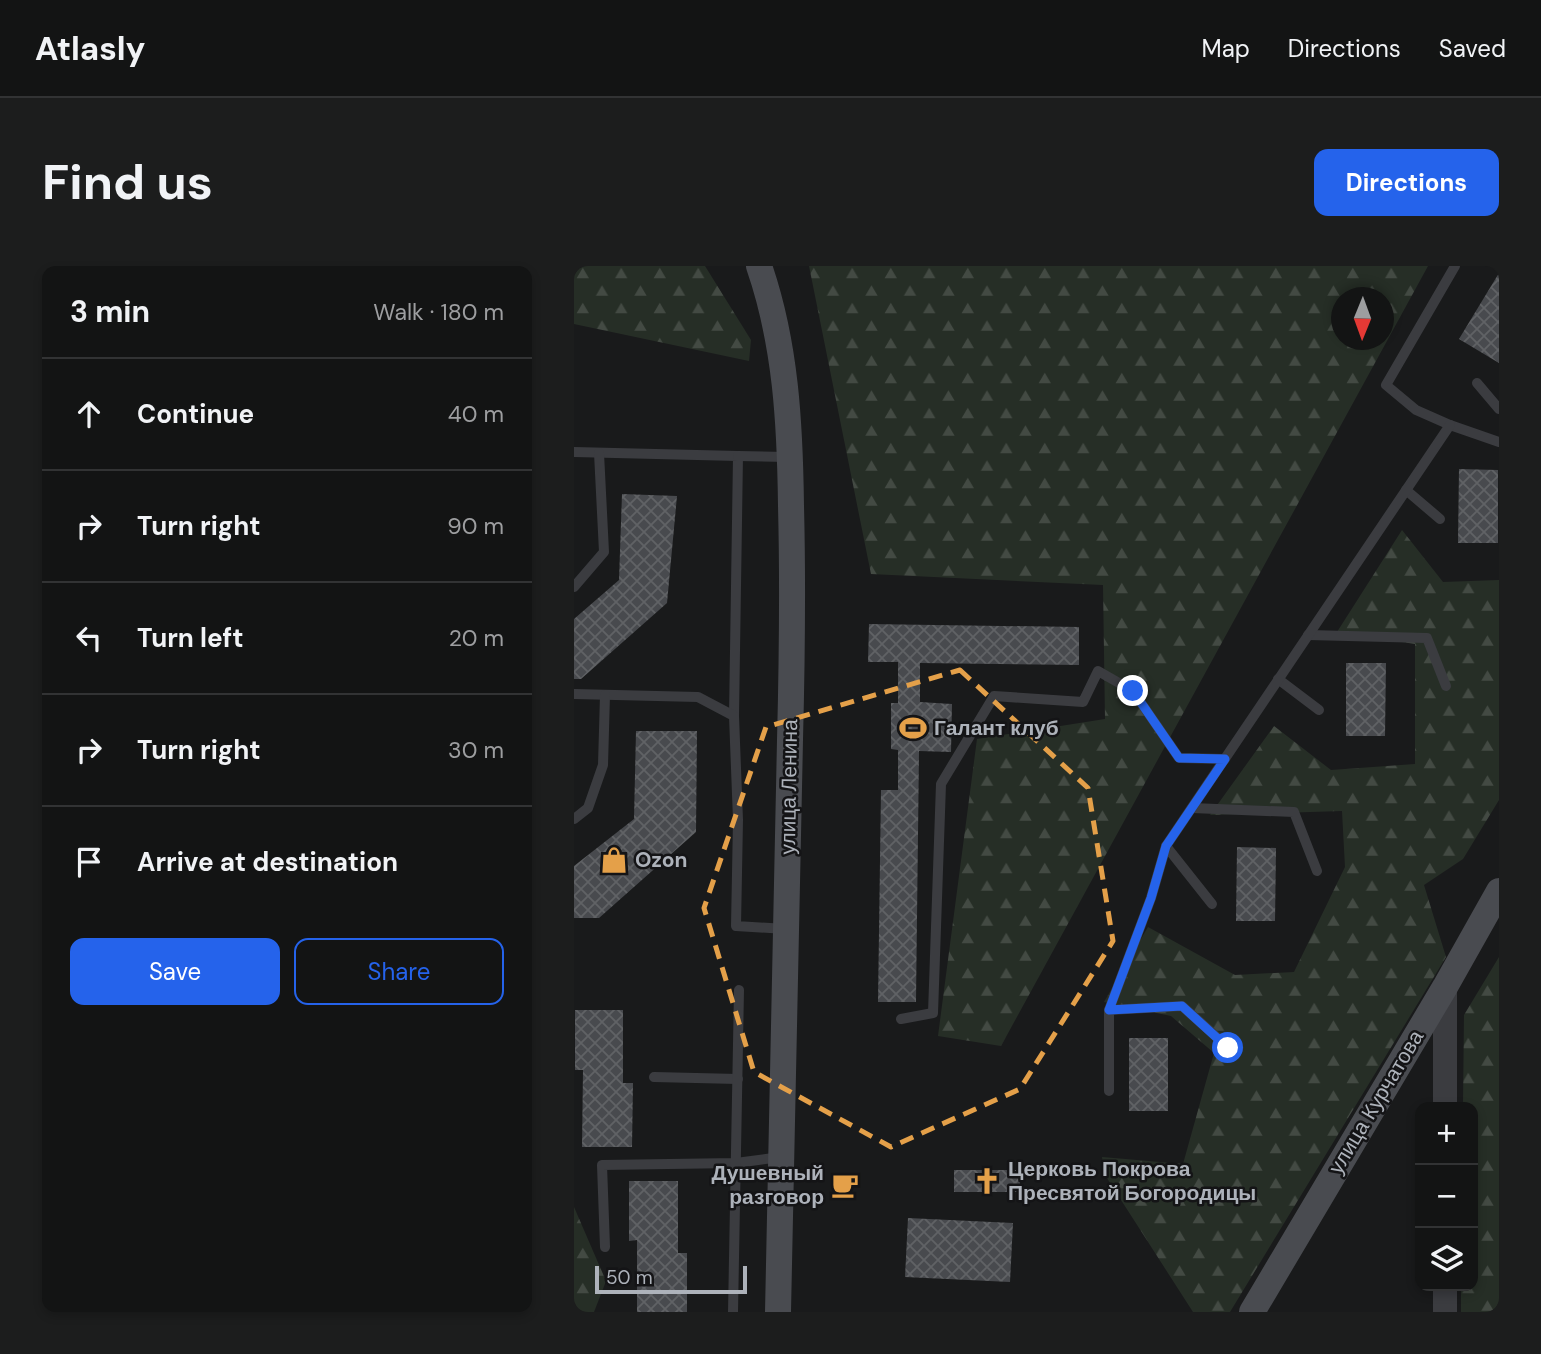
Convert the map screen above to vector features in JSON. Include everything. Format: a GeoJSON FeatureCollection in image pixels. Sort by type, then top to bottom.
{"type":"FeatureCollection","features":[{"type":"Feature","properties":{"kind":"main road","name":"улица Ленина"},"geometry":{"type":"LineString","coordinates":[[759,266],[781,349],[787,396],[793,593],[778,1312]]}},
{"type":"Feature","properties":{"kind":"main road","name":"улица Курчатова"},"geometry":{"type":"LineString","coordinates":[[1252,1312],[1499,891]]}},
{"type":"Feature","properties":{"kind":"street"},"geometry":{"type":"LineString","coordinates":[[1445,987],[1445,1102]]}},
{"type":"Feature","properties":{"kind":"street"},"geometry":{"type":"LineString","coordinates":[[1445,1291],[1445,1312]]}},
{"type":"Feature","properties":{"kind":"lane"},"geometry":{"type":"LineString","coordinates":[[1455,266],[1386,384],[1416,410],[1499,442]]}},
{"type":"Feature","properties":{"kind":"lane"},"geometry":{"type":"LineString","coordinates":[[1477,383],[1499,409]]}},
{"type":"Feature","properties":{"kind":"lane"},"geometry":{"type":"LineString","coordinates":[[1109,1091],[1109,1010],[1151,898],[1166,846],[1450,425]]}},
{"type":"Feature","properties":{"kind":"lane"},"geometry":{"type":"LineString","coordinates":[[574,452],[790,457]]}},
{"type":"Feature","properties":{"kind":"lane"},"geometry":{"type":"LineString","coordinates":[[574,586],[604,552],[598,453]]}},
{"type":"Feature","properties":{"kind":"lane"},"geometry":{"type":"LineString","coordinates":[[738,456],[734,716],[738,820],[736,926],[786,929]]}},
{"type":"Feature","properties":{"kind":"lane"},"geometry":{"type":"LineString","coordinates":[[1406,490],[1440,519]]}},
{"type":"Feature","properties":{"kind":"lane"},"geometry":{"type":"LineString","coordinates":[[1308,635],[1427,638],[1446,686]]}},
{"type":"Feature","properties":{"kind":"lane"},"geometry":{"type":"LineString","coordinates":[[901,1019],[933,1013],[941,784],[995,696],[1083,702],[1098,671],[1133,691],[1179,758],[1225,759]]}},
{"type":"Feature","properties":{"kind":"lane"},"geometry":{"type":"LineString","coordinates":[[1279,679],[1319,710]]}},
{"type":"Feature","properties":{"kind":"lane"},"geometry":{"type":"LineString","coordinates":[[574,694],[698,697],[734,716]]}},
{"type":"Feature","properties":{"kind":"lane"},"geometry":{"type":"LineString","coordinates":[[574,819],[588,808],[603,765],[605,695]]}},
{"type":"Feature","properties":{"kind":"lane"},"geometry":{"type":"LineString","coordinates":[[1192,808],[1294,812],[1317,871]]}},
{"type":"Feature","properties":{"kind":"lane"},"geometry":{"type":"LineString","coordinates":[[1166,846],[1212,904]]}},
{"type":"Feature","properties":{"kind":"lane"},"geometry":{"type":"LineString","coordinates":[[733,1312],[739,990]]}},
{"type":"Feature","properties":{"kind":"lane"},"geometry":{"type":"LineString","coordinates":[[1109,1010],[1182,1006],[1228,1048]]}},
{"type":"Feature","properties":{"kind":"lane"},"geometry":{"type":"LineString","coordinates":[[654,1077],[737,1079]]}},
{"type":"Feature","properties":{"kind":"lane"},"geometry":{"type":"LineString","coordinates":[[605,1247],[602,1165],[736,1163],[781,1157]]}},
{"type":"Feature","properties":{"kind":"highlighted area"},"geometry":{"type":"Polygon","coordinates":[[[960,670],[1088,788],[1113,941],[1020,1089],[891,1147],[754,1072],[704,908],[766,727],[960,670]]]}},
{"type":"Feature","properties":{"kind":"green space"},"geometry":{"type":"Polygon","coordinates":[[[574,266],[705,266],[751,340],[749,361],[574,324],[574,266]]]}},
{"type":"Feature","properties":{"kind":"green space"},"geometry":{"type":"Polygon","coordinates":[[[809,266],[1428,266],[1394,328],[1394,287],[1331,287],[1331,350],[1382,350],[1001,1046],[938,1036],[977,739],[1105,719],[1103,585],[871,574],[809,266]]]}},
{"type":"Feature","properties":{"kind":"green space"},"geometry":{"type":"Polygon","coordinates":[[[1402,530],[1443,582],[1499,580],[1499,800],[1463,859],[1424,885],[1446,957],[1230,1312],[1193,1312],[1105,1175],[1102,1157],[1183,1164],[1214,1053],[1171,1016],[1104,1002],[1148,927],[1235,975],[1294,972],[1345,867],[1342,811],[1210,815],[1274,726],[1331,770],[1415,764],[1415,644],[1337,632],[1402,530]]]}},
{"type":"Feature","properties":{"kind":"green space"},"geometry":{"type":"Polygon","coordinates":[[[1499,957],[1499,1312],[1461,1312],[1461,1291],[1478,1291],[1478,1102],[1463,1102],[1464,1015],[1499,957]]]}},
{"type":"Feature","properties":{"kind":"green space"},"geometry":{"type":"Polygon","coordinates":[[[574,1207],[606,1281],[594,1312],[574,1312],[574,1207]]]}},
{"type":"Feature","properties":{"kind":"building"},"geometry":{"type":"Polygon","coordinates":[[[1499,273],[1499,363],[1459,339],[1499,273]]]}},
{"type":"Feature","properties":{"kind":"building"},"geometry":{"type":"Polygon","coordinates":[[[1459,469],[1498,470],[1498,543],[1458,543],[1459,469]]]}},
{"type":"Feature","properties":{"kind":"building"},"geometry":{"type":"Polygon","coordinates":[[[622,494],[677,496],[667,603],[581,679],[574,679],[574,619],[619,580],[622,494]]]}},
{"type":"Feature","properties":{"kind":"building"},"geometry":{"type":"Polygon","coordinates":[[[869,624],[1079,627],[1079,665],[920,663],[920,702],[952,704],[951,752],[919,751],[916,1002],[878,1002],[881,790],[898,790],[898,750],[891,749],[891,703],[898,703],[898,662],[868,662],[869,624]]]}},
{"type":"Feature","properties":{"kind":"building"},"geometry":{"type":"Polygon","coordinates":[[[1346,663],[1386,663],[1385,736],[1346,736],[1346,663]]]}},
{"type":"Feature","properties":{"kind":"building"},"geometry":{"type":"Polygon","coordinates":[[[636,731],[697,731],[696,832],[599,918],[574,918],[574,866],[634,819],[636,731]]]}},
{"type":"Feature","properties":{"kind":"building"},"geometry":{"type":"Polygon","coordinates":[[[1237,847],[1276,848],[1275,921],[1236,921],[1237,847]]]}},
{"type":"Feature","properties":{"kind":"building"},"geometry":{"type":"Polygon","coordinates":[[[575,1010],[623,1010],[623,1083],[633,1083],[632,1147],[582,1147],[583,1070],[575,1070],[575,1010]]]}},
{"type":"Feature","properties":{"kind":"building"},"geometry":{"type":"Polygon","coordinates":[[[1129,1038],[1168,1038],[1168,1111],[1129,1111],[1129,1038]]]}},
{"type":"Feature","properties":{"kind":"building","name":"Церковь Покрова Пресвятой Богородицы"},"geometry":{"type":"Polygon","coordinates":[[[954,1170],[1020,1170],[1020,1192],[954,1192],[954,1170]]]}},
{"type":"Feature","properties":{"kind":"building"},"geometry":{"type":"Polygon","coordinates":[[[629,1181],[678,1181],[678,1253],[687,1253],[687,1312],[637,1312],[637,1240],[629,1241],[629,1181]]]}},
{"type":"Feature","properties":{"kind":"building"},"geometry":{"type":"Polygon","coordinates":[[[908,1218],[1013,1223],[1010,1282],[905,1277],[908,1218]]]}},
{"type":"Feature","properties":{"kind":"place","name":"Галант клуб"},"geometry":{"type":"Point","coordinates":[913,728]}},
{"type":"Feature","properties":{"kind":"place","name":"Ozon"},"geometry":{"type":"Point","coordinates":[614,860]}},
{"type":"Feature","properties":{"kind":"place","name":"Церковь Покрова Пресвятой Богородицы"},"geometry":{"type":"Point","coordinates":[987,1181]}},
{"type":"Feature","properties":{"kind":"place","name":"Душевный разговор"},"geometry":{"type":"Point","coordinates":[845,1185]}},
{"type":"Feature","properties":{"kind":"route"},"geometry":{"type":"LineString","coordinates":[[1133,691],[1179,758],[1225,759],[1166,846],[1151,898],[1109,1010],[1182,1006],[1228,1048]]}}]}
